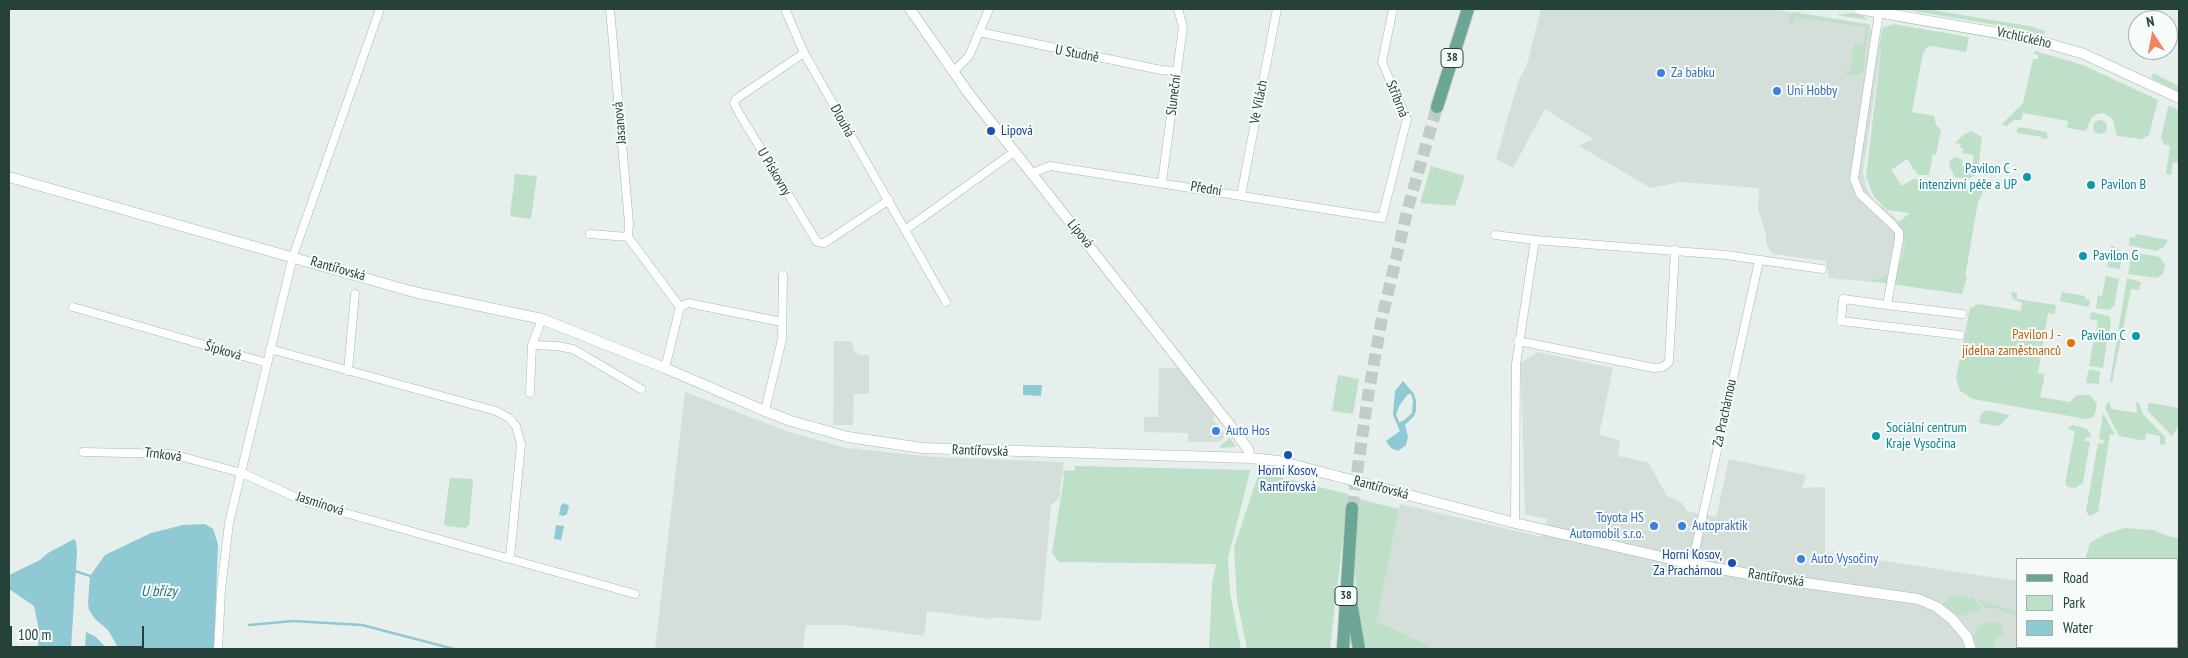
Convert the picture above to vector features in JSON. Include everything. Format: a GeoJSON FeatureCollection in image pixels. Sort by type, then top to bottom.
{"type":"FeatureCollection","features":[{"type":"Feature","properties":{"kind":"main road","name":"38"},"geometry":{"type":"LineString","coordinates":[[1437,107],[1468,9]]}},
{"type":"Feature","properties":{"kind":"main road","name":"38"},"geometry":{"type":"LineString","coordinates":[[1343,645],[1352,508]]}},
{"type":"Feature","properties":{"kind":"main road"},"geometry":{"type":"LineString","coordinates":[[1348,554],[1352,604],[1359,649]]}},
{"type":"Feature","properties":{"kind":"street"},"geometry":{"type":"LineString","coordinates":[[218,649],[225,548],[233,505],[293,256],[380,9]]}},
{"type":"Feature","properties":{"kind":"street","name":"Jasanová"},"geometry":{"type":"LineString","coordinates":[[610,9],[629,223],[628,237]]}},
{"type":"Feature","properties":{"kind":"street","name":"Dlouhá"},"geometry":{"type":"LineString","coordinates":[[785,9],[804,53],[860,155],[889,200],[946,302]]}},
{"type":"Feature","properties":{"kind":"street","name":"Lípová"},"geometry":{"type":"LineString","coordinates":[[910,9],[953,72],[1014,152],[1248,449],[1250,458]]}},
{"type":"Feature","properties":{"kind":"street"},"geometry":{"type":"LineString","coordinates":[[953,72],[969,56],[989,9]]}},
{"type":"Feature","properties":{"kind":"street","name":"Sluneční"},"geometry":{"type":"LineString","coordinates":[[1162,182],[1183,27],[1178,9]]}},
{"type":"Feature","properties":{"kind":"street","name":"Ve Vilách"},"geometry":{"type":"LineString","coordinates":[[1241,195],[1277,9]]}},
{"type":"Feature","properties":{"kind":"street","name":"Stříbrná"},"geometry":{"type":"LineString","coordinates":[[1382,218],[1407,119],[1382,62],[1393,9]]}},
{"type":"Feature","properties":{"kind":"street","name":"Vrchlického"},"geometry":{"type":"LineString","coordinates":[[1859,9],[2033,39],[2084,54],[2179,98]]}},
{"type":"Feature","properties":{"kind":"street"},"geometry":{"type":"LineString","coordinates":[[1879,12],[1854,179],[1860,194],[1893,224],[1899,232],[1887,304]]}},
{"type":"Feature","properties":{"kind":"street","name":"U Studně"},"geometry":{"type":"LineString","coordinates":[[979,32],[1160,70],[1177,71]]}},
{"type":"Feature","properties":{"kind":"street","name":"U Pískovny"},"geometry":{"type":"LineString","coordinates":[[804,53],[736,99],[734,103],[739,113],[817,242],[824,243],[889,200]]}},
{"type":"Feature","properties":{"kind":"street"},"geometry":{"type":"LineString","coordinates":[[905,230],[1014,152]]}},
{"type":"Feature","properties":{"kind":"street","name":"Přední"},"geometry":{"type":"LineString","coordinates":[[1032,173],[1050,166],[1162,182],[1382,218]]}},
{"type":"Feature","properties":{"kind":"street","name":"Rantířovská"},"geometry":{"type":"LineString","coordinates":[[9,177],[122,210],[293,256],[414,292],[542,319],[665,368],[765,412],[848,438],[922,448],[1250,458],[1290,464],[1515,523],[1692,564],[1777,579],[1918,599],[1937,607],[1952,619],[1966,637],[1971,649]]}},
{"type":"Feature","properties":{"kind":"street"},"geometry":{"type":"LineString","coordinates":[[590,234],[628,237],[680,307]]}},
{"type":"Feature","properties":{"kind":"street"},"geometry":{"type":"LineString","coordinates":[[1495,235],[1535,240],[1674,250],[1822,269]]}},
{"type":"Feature","properties":{"kind":"street"},"geometry":{"type":"LineString","coordinates":[[1515,523],[1516,364],[1518,341],[1535,240]]}},
{"type":"Feature","properties":{"kind":"street"},"geometry":{"type":"LineString","coordinates":[[1518,341],[1654,368],[1663,368],[1669,362],[1674,250]]}},
{"type":"Feature","properties":{"kind":"street","name":"Za Prachárnou"},"geometry":{"type":"LineString","coordinates":[[1692,564],[1758,261]]}},
{"type":"Feature","properties":{"kind":"street"},"geometry":{"type":"LineString","coordinates":[[765,412],[782,339],[783,275]]}},
{"type":"Feature","properties":{"kind":"street"},"geometry":{"type":"LineString","coordinates":[[348,371],[355,294]]}},
{"type":"Feature","properties":{"kind":"street"},"geometry":{"type":"LineString","coordinates":[[1960,336],[1841,321],[1844,299],[1962,314]]}},
{"type":"Feature","properties":{"kind":"street"},"geometry":{"type":"LineString","coordinates":[[665,368],[680,307],[688,303],[782,322]]}},
{"type":"Feature","properties":{"kind":"street","name":"Šípková"},"geometry":{"type":"LineString","coordinates":[[73,308],[267,363]]}},
{"type":"Feature","properties":{"kind":"street"},"geometry":{"type":"LineString","coordinates":[[530,393],[532,345],[542,319]]}},
{"type":"Feature","properties":{"kind":"street"},"geometry":{"type":"LineString","coordinates":[[532,345],[573,349],[641,389]]}},
{"type":"Feature","properties":{"kind":"street"},"geometry":{"type":"LineString","coordinates":[[270,349],[496,412],[513,422],[520,434],[521,444],[510,558]]}},
{"type":"Feature","properties":{"kind":"street","name":"Trnková"},"geometry":{"type":"LineString","coordinates":[[83,452],[172,454],[242,473]]}},
{"type":"Feature","properties":{"kind":"street","name":"Jasmínová"},"geometry":{"type":"LineString","coordinates":[[242,473],[306,502],[635,594]]}},
{"type":"Feature","properties":{"kind":"shaded area"},"geometry":{"type":"Polygon","coordinates":[[[1541,9],[1771,9],[1869,24],[1881,49],[1863,172],[1866,187],[1872,198],[1906,227],[1910,244],[1910,287],[1898,275],[1889,280],[1874,282],[1829,278],[1826,261],[1773,254],[1766,244],[1766,233],[1758,210],[1759,188],[1680,182],[1651,188],[1579,146],[1593,139],[1545,109],[1513,168],[1496,159],[1518,82],[1527,65],[1541,9]]]}},
{"type":"Feature","properties":{"kind":"shaded area"},"geometry":{"type":"Polygon","coordinates":[[[834,341],[851,341],[854,351],[859,355],[869,355],[869,394],[854,394],[853,425],[833,425],[834,341]]]}},
{"type":"Feature","properties":{"kind":"shaded area"},"geometry":{"type":"Polygon","coordinates":[[[1537,352],[1613,368],[1599,435],[1620,440],[1618,456],[1648,462],[1667,496],[1682,503],[1687,511],[1716,517],[1729,459],[1806,475],[1802,488],[1825,487],[1825,552],[2016,581],[2016,648],[2133,649],[1431,649],[1430,646],[1377,621],[1400,504],[1542,537],[1547,519],[1525,514],[1521,363],[1537,352]]]}},
{"type":"Feature","properties":{"kind":"shaded area"},"geometry":{"type":"Polygon","coordinates":[[[1159,368],[1178,368],[1209,406],[1215,416],[1212,419],[1223,431],[1224,438],[1219,442],[1188,442],[1188,433],[1144,432],[1144,417],[1158,417],[1159,368]]]}},
{"type":"Feature","properties":{"kind":"shaded area"},"geometry":{"type":"Polygon","coordinates":[[[685,392],[789,432],[846,448],[934,457],[1064,462],[1059,498],[1051,505],[1041,621],[995,617],[992,619],[927,611],[924,636],[844,625],[806,625],[803,649],[655,649],[685,392]]]}},
{"type":"Feature","properties":{"kind":"green space"},"geometry":{"type":"Polygon","coordinates":[[[1901,9],[1926,9],[2029,26],[2045,31],[2044,36],[2026,30],[1901,9]]]}},
{"type":"Feature","properties":{"kind":"green space"},"geometry":{"type":"Polygon","coordinates":[[[1794,12],[1869,25],[1863,72],[1858,75],[1845,74],[1844,71],[1850,71],[1854,43],[1864,44],[1866,27],[1794,17],[1793,24],[1789,23],[1790,15],[1794,12]]]}},
{"type":"Feature","properties":{"kind":"green space"},"geometry":{"type":"Polygon","coordinates":[[[1853,13],[1862,15],[1868,20],[1836,15],[1853,13]]]}},
{"type":"Feature","properties":{"kind":"green space"},"geometry":{"type":"Polygon","coordinates":[[[1899,22],[2024,42],[2025,44],[1899,22]]]}},
{"type":"Feature","properties":{"kind":"green space"},"geometry":{"type":"Polygon","coordinates":[[[1894,24],[1969,37],[1966,52],[1932,46],[1927,47],[1923,53],[1912,112],[1934,116],[1936,125],[1941,130],[1936,155],[1933,154],[1929,175],[1918,175],[1907,159],[1891,170],[1902,186],[1913,179],[1938,180],[1981,188],[1983,192],[1978,202],[1965,277],[1967,277],[1962,294],[1869,281],[1892,273],[1900,263],[1904,253],[1905,242],[1903,232],[1897,223],[1910,213],[1887,210],[1874,197],[1866,177],[1882,28],[1894,24]]]}},
{"type":"Feature","properties":{"kind":"green space"},"geometry":{"type":"Polygon","coordinates":[[[2035,51],[2083,65],[2158,100],[2149,135],[2142,139],[2117,136],[2113,120],[2103,113],[2091,118],[2086,131],[2067,128],[2068,121],[2023,113],[2021,120],[2014,120],[2007,126],[2001,125],[2023,103],[2033,59],[2038,59],[2038,55],[2034,54],[2035,51]]]}},
{"type":"Feature","properties":{"kind":"green space"},"geometry":{"type":"Polygon","coordinates":[[[2153,73],[2179,86],[2179,92],[2151,78],[2153,73]]]}},
{"type":"Feature","properties":{"kind":"green space"},"geometry":{"type":"Polygon","coordinates":[[[2168,107],[2179,110],[2179,163],[2173,163],[2171,175],[2166,174],[2170,146],[2164,144],[2161,138],[2168,107]]]}},
{"type":"Feature","properties":{"kind":"green space"},"geometry":{"type":"Polygon","coordinates":[[[2100,120],[2105,122],[2107,127],[2105,132],[2100,134],[2095,132],[2093,127],[2095,122],[2100,120]]]}},
{"type":"Feature","properties":{"kind":"green space"},"geometry":{"type":"Polygon","coordinates":[[[2020,127],[2046,132],[2048,138],[2042,139],[2042,137],[2017,133],[2017,129],[2020,127]]]}},
{"type":"Feature","properties":{"kind":"green space"},"geometry":{"type":"Polygon","coordinates":[[[1971,131],[1982,137],[1978,170],[1969,179],[1955,177],[1949,166],[1950,161],[1955,157],[1963,161],[1962,166],[1972,168],[1974,155],[1962,153],[1961,144],[1955,143],[1963,135],[1971,131]]]}},
{"type":"Feature","properties":{"kind":"green space"},"geometry":{"type":"Polygon","coordinates":[[[1431,166],[1465,176],[1455,206],[1420,203],[1431,166]]]}},
{"type":"Feature","properties":{"kind":"green space"},"geometry":{"type":"Polygon","coordinates":[[[515,174],[537,176],[531,219],[510,216],[515,174]]]}},
{"type":"Feature","properties":{"kind":"green space"},"geometry":{"type":"Polygon","coordinates":[[[2136,234],[2168,240],[2164,247],[2156,251],[2129,245],[2130,237],[2135,238],[2136,234]]]}},
{"type":"Feature","properties":{"kind":"green space"},"geometry":{"type":"Polygon","coordinates":[[[2111,245],[2121,251],[2120,269],[2107,267],[2111,245]]]}},
{"type":"Feature","properties":{"kind":"green space"},"geometry":{"type":"Polygon","coordinates":[[[2136,253],[2160,257],[2165,265],[2163,274],[2157,278],[2128,274],[2131,257],[2136,253]]]}},
{"type":"Feature","properties":{"kind":"green space"},"geometry":{"type":"Polygon","coordinates":[[[2106,276],[2119,279],[2114,306],[2109,310],[2096,308],[2098,295],[2102,296],[2106,276]]]}},
{"type":"Feature","properties":{"kind":"green space"},"geometry":{"type":"Polygon","coordinates":[[[2127,278],[2141,282],[2139,290],[2131,289],[2112,383],[2110,381],[2127,278]]]}},
{"type":"Feature","properties":{"kind":"green space"},"geometry":{"type":"Polygon","coordinates":[[[2011,292],[2017,293],[2017,299],[2056,305],[2055,314],[2048,313],[2038,373],[2044,374],[2040,397],[2070,402],[2077,395],[2090,395],[2097,404],[2095,414],[2091,418],[2086,419],[1973,399],[1960,391],[1956,378],[1970,308],[1978,304],[2021,311],[2022,303],[2013,299],[2011,292]]]}},
{"type":"Feature","properties":{"kind":"green space"},"geometry":{"type":"Polygon","coordinates":[[[2062,292],[2085,296],[2085,299],[2090,300],[2089,307],[2060,301],[2062,292]]]}},
{"type":"Feature","properties":{"kind":"green space"},"geometry":{"type":"Polygon","coordinates":[[[2091,312],[2109,316],[2111,321],[2109,336],[2095,334],[2098,321],[2090,319],[2091,312]]]}},
{"type":"Feature","properties":{"kind":"green space"},"geometry":{"type":"Polygon","coordinates":[[[2094,338],[2107,341],[2103,368],[2089,366],[2094,338]]]}},
{"type":"Feature","properties":{"kind":"green space"},"geometry":{"type":"Polygon","coordinates":[[[2089,369],[2100,372],[2099,384],[2086,383],[2089,369]]]}},
{"type":"Feature","properties":{"kind":"green space"},"geometry":{"type":"Polygon","coordinates":[[[1338,375],[1359,379],[1353,414],[1332,411],[1338,375]]]}},
{"type":"Feature","properties":{"kind":"green space"},"geometry":{"type":"Polygon","coordinates":[[[2109,401],[2111,409],[2137,413],[2136,402],[2139,403],[2143,414],[2165,437],[2165,445],[2160,444],[2160,436],[2146,433],[2145,441],[2119,436],[2105,408],[2109,401]]]}},
{"type":"Feature","properties":{"kind":"green space"},"geometry":{"type":"Polygon","coordinates":[[[2148,404],[2179,408],[2179,425],[2172,436],[2148,411],[2148,404]]]}},
{"type":"Feature","properties":{"kind":"green space"},"geometry":{"type":"Polygon","coordinates":[[[1986,410],[2010,415],[1999,426],[1979,423],[1981,414],[1986,410]]]}},
{"type":"Feature","properties":{"kind":"green space"},"geometry":{"type":"Polygon","coordinates":[[[2103,413],[2115,435],[2110,434],[2098,512],[2089,516],[2086,511],[2098,443],[2103,444],[2104,440],[2099,439],[2103,413]]]}},
{"type":"Feature","properties":{"kind":"green space"},"geometry":{"type":"Polygon","coordinates":[[[2072,425],[2086,428],[2091,437],[2086,437],[2085,441],[2090,442],[2083,483],[2075,488],[2068,487],[2065,484],[2075,431],[2067,429],[2072,425]]]}},
{"type":"Feature","properties":{"kind":"green space"},"geometry":{"type":"Polygon","coordinates":[[[1230,438],[1236,447],[1220,448],[1222,444],[1230,438]]]}},
{"type":"Feature","properties":{"kind":"green space"},"geometry":{"type":"Polygon","coordinates":[[[1075,466],[1250,470],[1251,468],[1228,558],[1230,593],[1241,649],[1209,649],[1212,584],[1216,564],[1059,562],[1052,553],[1063,475],[1064,471],[1075,470],[1075,466]]]}},
{"type":"Feature","properties":{"kind":"green space"},"geometry":{"type":"Polygon","coordinates":[[[1259,472],[1348,494],[1330,649],[1247,649],[1237,600],[1234,548],[1259,472]]]}},
{"type":"Feature","properties":{"kind":"green space"},"geometry":{"type":"Polygon","coordinates":[[[450,478],[472,479],[473,482],[469,525],[466,528],[446,526],[444,523],[450,478]]]}},
{"type":"Feature","properties":{"kind":"green space"},"geometry":{"type":"Polygon","coordinates":[[[1359,499],[1399,509],[1377,621],[1430,646],[1431,649],[1366,649],[1359,620],[1354,558],[1359,499]]]}},
{"type":"Feature","properties":{"kind":"green space"},"geometry":{"type":"Polygon","coordinates":[[[2124,528],[2153,530],[2179,538],[2179,573],[2178,558],[2085,558],[2090,543],[2103,535],[2124,528]]]}},
{"type":"Feature","properties":{"kind":"green space"},"geometry":{"type":"Polygon","coordinates":[[[1953,595],[1974,598],[1982,609],[1962,616],[1957,615],[1942,605],[1953,595]]]}},
{"type":"Feature","properties":{"kind":"green space"},"geometry":{"type":"Polygon","coordinates":[[[1978,600],[2016,612],[2016,616],[1994,608],[1984,608],[1978,600]]]}},
{"type":"Feature","properties":{"kind":"green space"},"geometry":{"type":"Polygon","coordinates":[[[1990,621],[2002,626],[2004,637],[1996,636],[1993,649],[1978,649],[1974,637],[1976,628],[1990,621]]]}},
{"type":"Feature","properties":{"kind":"water"},"geometry":{"type":"Polygon","coordinates":[[[1403,381],[1414,394],[1416,401],[1414,416],[1405,425],[1408,437],[1406,445],[1398,451],[1391,448],[1386,441],[1400,431],[1393,415],[1395,391],[1403,381]],[[1408,394],[1399,406],[1396,415],[1399,422],[1412,413],[1413,400],[1411,394],[1408,394]]]}},
{"type":"Feature","properties":{"kind":"water"},"geometry":{"type":"Polygon","coordinates":[[[1023,385],[1042,385],[1041,396],[1023,395],[1023,385]]]}},
{"type":"Feature","properties":{"kind":"water"},"geometry":{"type":"Polygon","coordinates":[[[565,503],[569,506],[567,514],[559,515],[561,505],[565,503]]]}},
{"type":"Feature","properties":{"kind":"water","name":"U břízy"},"geometry":{"type":"Polygon","coordinates":[[[205,524],[213,529],[218,544],[214,649],[119,649],[108,630],[95,619],[89,610],[90,576],[105,555],[151,533],[183,525],[205,524]]]}},
{"type":"Feature","properties":{"kind":"water"},"geometry":{"type":"Polygon","coordinates":[[[556,525],[564,526],[561,540],[554,539],[556,525]]]}},
{"type":"Feature","properties":{"kind":"water"},"geometry":{"type":"Polygon","coordinates":[[[74,539],[77,552],[71,649],[38,649],[39,630],[34,606],[9,589],[9,575],[40,560],[48,553],[74,539]]]}},
{"type":"Feature","properties":{"kind":"water"},"geometry":{"type":"Polygon","coordinates":[[[86,632],[96,637],[107,649],[85,649],[86,632]]]}},
{"type":"Feature","properties":{"kind":"waterway"},"geometry":{"type":"LineString","coordinates":[[75,571],[90,576]]}},
{"type":"Feature","properties":{"kind":"waterway"},"geometry":{"type":"LineString","coordinates":[[249,625],[293,621],[362,625],[454,649]]}},
{"type":"Feature","properties":{"kind":"tunnel"},"geometry":{"type":"LineString","coordinates":[[1352,508],[1368,396],[1382,318],[1408,208],[1437,107]]}},
{"type":"Feature","properties":{"kind":"place","name":"Za babku"},"geometry":{"type":"Point","coordinates":[1661,73]}},
{"type":"Feature","properties":{"kind":"place","name":"Uni Hobby"},"geometry":{"type":"Point","coordinates":[1777,91]}},
{"type":"Feature","properties":{"kind":"place","name":"Lipová"},"geometry":{"type":"Point","coordinates":[991,131]}},
{"type":"Feature","properties":{"kind":"place","name":"Pavilon C - intenzivní péče a UP"},"geometry":{"type":"Point","coordinates":[2027,177]}},
{"type":"Feature","properties":{"kind":"place","name":"Pavilon B"},"geometry":{"type":"Point","coordinates":[2091,185]}},
{"type":"Feature","properties":{"kind":"place","name":"Pavilon G"},"geometry":{"type":"Point","coordinates":[2083,256]}},
{"type":"Feature","properties":{"kind":"place","name":"Pavilon C"},"geometry":{"type":"Point","coordinates":[2136,336]}},
{"type":"Feature","properties":{"kind":"place","name":"Pavilon J - jídelna zaměstnanců"},"geometry":{"type":"Point","coordinates":[2071,343]}},
{"type":"Feature","properties":{"kind":"place","name":"Auto Hos"},"geometry":{"type":"Point","coordinates":[1216,431]}},
{"type":"Feature","properties":{"kind":"place","name":"Sociální centrum Kraje Vysočina"},"geometry":{"type":"Point","coordinates":[1876,436]}},
{"type":"Feature","properties":{"kind":"place","name":"Horní Kosov, Rantířovská"},"geometry":{"type":"Point","coordinates":[1288,455]}},
{"type":"Feature","properties":{"kind":"place","name":"Toyota HS Automobil s.r.o."},"geometry":{"type":"Point","coordinates":[1654,526]}},
{"type":"Feature","properties":{"kind":"place","name":"Autopraktik"},"geometry":{"type":"Point","coordinates":[1682,526]}},
{"type":"Feature","properties":{"kind":"place","name":"Auto Vysočiny"},"geometry":{"type":"Point","coordinates":[1801,559]}},
{"type":"Feature","properties":{"kind":"place","name":"Horní Kosov, Za Prachárnou"},"geometry":{"type":"Point","coordinates":[1732,563]}}]}
